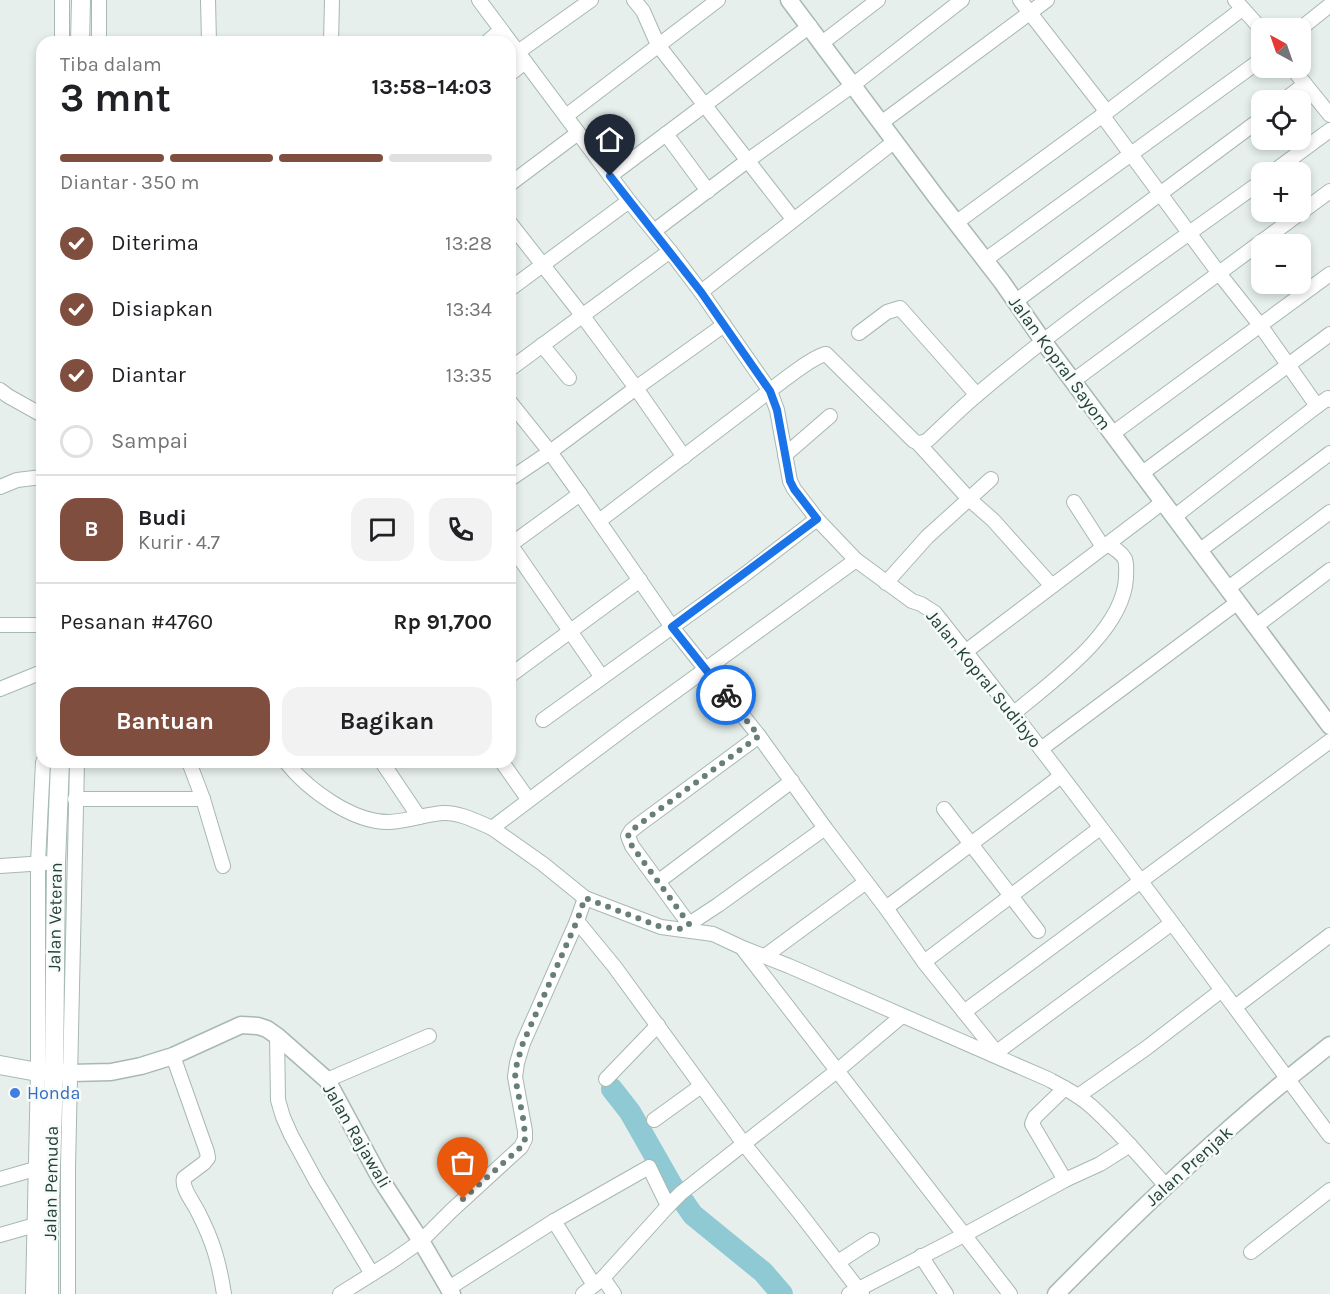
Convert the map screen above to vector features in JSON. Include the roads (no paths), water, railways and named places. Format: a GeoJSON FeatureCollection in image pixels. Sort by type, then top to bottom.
{"type":"FeatureCollection","features":[{"type":"Feature","properties":{"kind":"main road"},"geometry":{"type":"LineString","coordinates":[[80,36],[81,0]]}},
{"type":"Feature","properties":{"kind":"main road","name":"Jalan Veteran"},"geometry":{"type":"LineString","coordinates":[[54,1072],[47,863],[56,768]]}},
{"type":"Feature","properties":{"kind":"main road"},"geometry":{"type":"LineString","coordinates":[[0,1065],[54,1072]]}},
{"type":"Feature","properties":{"kind":"main road","name":"Jalan Pemuda"},"geometry":{"type":"LineString","coordinates":[[49,1294],[54,1072]]}},
{"type":"Feature","properties":{"kind":"street"},"geometry":{"type":"LineString","coordinates":[[62,0],[62,36]]}},
{"type":"Feature","properties":{"kind":"street"},"geometry":{"type":"LineString","coordinates":[[99,0],[99,36]]}},
{"type":"Feature","properties":{"kind":"street"},"geometry":{"type":"LineString","coordinates":[[208,0],[209,36]]}},
{"type":"Feature","properties":{"kind":"street"},"geometry":{"type":"LineString","coordinates":[[331,36],[332,0]]}},
{"type":"Feature","properties":{"kind":"street","name":"Jalan Kopral Sudibyo"},"geometry":{"type":"LineString","coordinates":[[479,0],[505,36]]}},
{"type":"Feature","properties":{"kind":"street"},"geometry":{"type":"LineString","coordinates":[[516,65],[521,57],[591,0]]}},
{"type":"Feature","properties":{"kind":"street"},"geometry":{"type":"LineString","coordinates":[[634,0],[643,11],[658,45],[793,219]]}},
{"type":"Feature","properties":{"kind":"street"},"geometry":{"type":"LineString","coordinates":[[566,116],[718,0]]}},
{"type":"Feature","properties":{"kind":"street","name":"Jalan Kopral Sayom"},"geometry":{"type":"LineString","coordinates":[[789,0],[1016,301],[1141,474],[1330,726]]}},
{"type":"Feature","properties":{"kind":"street"},"geometry":{"type":"LineString","coordinates":[[822,43],[878,0]]}},
{"type":"Feature","properties":{"kind":"street"},"geometry":{"type":"LineString","coordinates":[[654,231],[853,85],[962,0]]}},
{"type":"Feature","properties":{"kind":"street"},"geometry":{"type":"LineString","coordinates":[[1020,0],[1104,113],[1130,154],[1288,365],[1326,400],[1174,517]]}},
{"type":"Feature","properties":{"kind":"street"},"geometry":{"type":"LineString","coordinates":[[881,123],[1047,0]]}},
{"type":"Feature","properties":{"kind":"street"},"geometry":{"type":"LineString","coordinates":[[957,222],[1104,113],[1238,4],[1251,18]]}},
{"type":"Feature","properties":{"kind":"street"},"geometry":{"type":"LineString","coordinates":[[1311,20],[1330,5]]}},
{"type":"Feature","properties":{"kind":"street"},"geometry":{"type":"LineString","coordinates":[[610,176],[810,26]]}},
{"type":"Feature","properties":{"kind":"street"},"geometry":{"type":"LineString","coordinates":[[494,36],[501,30]]}},
{"type":"Feature","properties":{"kind":"street","name":"Jalan Kopral Sudibyo"},"geometry":{"type":"LineString","coordinates":[[516,50],[629,201],[701,292],[770,391],[777,410],[790,481],[794,489],[817,519],[856,560],[912,601],[921,604],[935,614],[1141,881],[1330,1136]]}},
{"type":"Feature","properties":{"kind":"street"},"geometry":{"type":"LineString","coordinates":[[985,260],[1251,67]]}},
{"type":"Feature","properties":{"kind":"street"},"geometry":{"type":"LineString","coordinates":[[1300,78],[1330,115]]}},
{"type":"Feature","properties":{"kind":"street"},"geometry":{"type":"LineString","coordinates":[[1297,90],[1305,84]]}},
{"type":"Feature","properties":{"kind":"street"},"geometry":{"type":"LineString","coordinates":[[1016,301],[1251,126]]}},
{"type":"Feature","properties":{"kind":"street"},"geometry":{"type":"LineString","coordinates":[[1287,162],[1330,130]]}},
{"type":"Feature","properties":{"kind":"street"},"geometry":{"type":"LineString","coordinates":[[516,180],[578,133]]}},
{"type":"Feature","properties":{"kind":"street"},"geometry":{"type":"LineString","coordinates":[[666,134],[708,191]]}},
{"type":"Feature","properties":{"kind":"street"},"geometry":{"type":"LineString","coordinates":[[701,292],[895,141]]}},
{"type":"Feature","properties":{"kind":"street"},"geometry":{"type":"LineString","coordinates":[[918,443],[928,440],[977,394],[1043,341],[1251,189]]}},
{"type":"Feature","properties":{"kind":"street"},"geometry":{"type":"LineString","coordinates":[[1073,381],[1330,191]]}},
{"type":"Feature","properties":{"kind":"street"},"geometry":{"type":"LineString","coordinates":[[516,284],[629,201]]}},
{"type":"Feature","properties":{"kind":"street"},"geometry":{"type":"LineString","coordinates":[[516,230],[582,315],[684,457]]}},
{"type":"Feature","properties":{"kind":"street"},"geometry":{"type":"LineString","coordinates":[[516,364],[670,251]]}},
{"type":"Feature","properties":{"kind":"street"},"geometry":{"type":"LineString","coordinates":[[1112,434],[1330,274]]}},
{"type":"Feature","properties":{"kind":"street"},"geometry":{"type":"LineString","coordinates":[[859,333],[887,312],[900,308],[977,394]]}},
{"type":"Feature","properties":{"kind":"street"},"geometry":{"type":"LineString","coordinates":[[516,475],[724,325]]}},
{"type":"Feature","properties":{"kind":"street"},"geometry":{"type":"LineString","coordinates":[[1141,474],[1330,334]]}},
{"type":"Feature","properties":{"kind":"street"},"geometry":{"type":"LineString","coordinates":[[542,345],[569,378]]}},
{"type":"Feature","properties":{"kind":"street"},"geometry":{"type":"LineString","coordinates":[[599,521],[814,358],[826,354],[918,443],[969,499],[993,520],[1052,586]]}},
{"type":"Feature","properties":{"kind":"street"},"geometry":{"type":"LineString","coordinates":[[0,390],[36,412]]}},
{"type":"Feature","properties":{"kind":"street"},"geometry":{"type":"LineString","coordinates":[[516,410],[550,452],[672,627],[759,736],[924,962],[1000,1056]]}},
{"type":"Feature","properties":{"kind":"street"},"geometry":{"type":"LineString","coordinates":[[785,455],[830,416]]}},
{"type":"Feature","properties":{"kind":"street"},"geometry":{"type":"LineString","coordinates":[[1198,551],[1330,453]]}},
{"type":"Feature","properties":{"kind":"street"},"geometry":{"type":"LineString","coordinates":[[0,487],[17,480],[36,478]]}},
{"type":"Feature","properties":{"kind":"street"},"geometry":{"type":"LineString","coordinates":[[886,583],[927,537],[991,479]]}},
{"type":"Feature","properties":{"kind":"street"},"geometry":{"type":"LineString","coordinates":[[516,540],[580,494]]}},
{"type":"Feature","properties":{"kind":"street"},"geometry":{"type":"LineString","coordinates":[[1013,714],[1075,661],[1100,635],[1117,611],[1126,583],[1125,561],[1121,554],[1105,546],[1074,502]]}},
{"type":"Feature","properties":{"kind":"street"},"geometry":{"type":"LineString","coordinates":[[965,652],[1162,502]]}},
{"type":"Feature","properties":{"kind":"street"},"geometry":{"type":"LineString","coordinates":[[1227,589],[1330,513]]}},
{"type":"Feature","properties":{"kind":"street"},"geometry":{"type":"LineString","coordinates":[[543,720],[817,519]]}},
{"type":"Feature","properties":{"kind":"street"},"geometry":{"type":"LineString","coordinates":[[516,553],[602,676]]}},
{"type":"Feature","properties":{"kind":"street"},"geometry":{"type":"LineString","coordinates":[[492,828],[528,799],[856,560]]}},
{"type":"Feature","properties":{"kind":"street"},"geometry":{"type":"LineString","coordinates":[[1256,626],[1330,570]]}},
{"type":"Feature","properties":{"kind":"street"},"geometry":{"type":"LineString","coordinates":[[516,671],[640,580]]}},
{"type":"Feature","properties":{"kind":"street"},"geometry":{"type":"LineString","coordinates":[[1041,749],[1238,602]]}},
{"type":"Feature","properties":{"kind":"street"},"geometry":{"type":"LineString","coordinates":[[0,625],[36,626]]}},
{"type":"Feature","properties":{"kind":"street"},"geometry":{"type":"LineString","coordinates":[[0,689],[36,674]]}},
{"type":"Feature","properties":{"kind":"street"},"geometry":{"type":"LineString","coordinates":[[685,927],[659,881],[629,842],[628,836],[631,831],[759,736]]}},
{"type":"Feature","properties":{"kind":"street"},"geometry":{"type":"LineString","coordinates":[[964,1012],[1330,741]]}},
{"type":"Feature","properties":{"kind":"street"},"geometry":{"type":"LineString","coordinates":[[33,1294],[35,1168],[54,1072],[75,799],[58,768]]}},
{"type":"Feature","properties":{"kind":"street"},"geometry":{"type":"LineString","coordinates":[[191,768],[223,866]]}},
{"type":"Feature","properties":{"kind":"street"},"geometry":{"type":"LineString","coordinates":[[292,768],[332,802],[351,813],[370,819],[389,822],[445,813],[492,828],[543,864],[585,898],[661,927],[685,927],[713,934],[1000,1056],[1065,1088],[1091,1106],[1166,1186]]}},
{"type":"Feature","properties":{"kind":"street"},"geometry":{"type":"LineString","coordinates":[[386,768],[419,817]]}},
{"type":"Feature","properties":{"kind":"street"},"geometry":{"type":"LineString","coordinates":[[506,768],[528,799]]}},
{"type":"Feature","properties":{"kind":"street"},"geometry":{"type":"LineString","coordinates":[[886,908],[1061,776]]}},
{"type":"Feature","properties":{"kind":"street"},"geometry":{"type":"LineString","coordinates":[[659,881],[792,781]]}},
{"type":"Feature","properties":{"kind":"street"},"geometry":{"type":"LineString","coordinates":[[75,799],[202,799]]}},
{"type":"Feature","properties":{"kind":"street"},"geometry":{"type":"LineString","coordinates":[[944,809],[1038,932]]}},
{"type":"Feature","properties":{"kind":"street"},"geometry":{"type":"LineString","coordinates":[[685,927],[825,828]]}},
{"type":"Feature","properties":{"kind":"street"},"geometry":{"type":"LineString","coordinates":[[924,962],[1100,828]]}},
{"type":"Feature","properties":{"kind":"street"},"geometry":{"type":"LineString","coordinates":[[0,866],[47,863]]}},
{"type":"Feature","properties":{"kind":"street"},"geometry":{"type":"LineString","coordinates":[[765,956],[866,882]]}},
{"type":"Feature","properties":{"kind":"street"},"geometry":{"type":"LineString","coordinates":[[340,1294],[421,1241],[521,1147],[525,1139],[515,1077],[517,1063],[523,1043],[585,898]]}},
{"type":"Feature","properties":{"kind":"street"},"geometry":{"type":"LineString","coordinates":[[577,921],[614,966],[744,1143],[838,1262],[857,1292],[1065,1180],[1100,1164],[1130,1145]]}},
{"type":"Feature","properties":{"kind":"street"},"geometry":{"type":"LineString","coordinates":[[1000,1056],[1172,923]]}},
{"type":"Feature","properties":{"kind":"street"},"geometry":{"type":"LineString","coordinates":[[1234,1007],[1330,935]]}},
{"type":"Feature","properties":{"kind":"street"},"geometry":{"type":"LineString","coordinates":[[743,948],[1010,1294]]}},
{"type":"Feature","properties":{"kind":"street"},"geometry":{"type":"LineString","coordinates":[[1078,1096],[1145,1049],[1222,990]]}},
{"type":"Feature","properties":{"kind":"street"},"geometry":{"type":"LineString","coordinates":[[583,1294],[599,1282],[673,1201],[902,1016]]}},
{"type":"Feature","properties":{"kind":"street","name":"Jalan Rajawali"},"geometry":{"type":"LineString","coordinates":[[54,1072],[111,1072],[141,1066],[173,1056],[241,1025],[262,1027],[278,1036],[327,1080],[380,1178],[450,1291]]}},
{"type":"Feature","properties":{"kind":"street"},"geometry":{"type":"LineString","coordinates":[[606,1078],[658,1025]]}},
{"type":"Feature","properties":{"kind":"street"},"geometry":{"type":"LineString","coordinates":[[278,1036],[278,1100],[283,1117],[316,1181],[372,1274]]}},
{"type":"Feature","properties":{"kind":"street"},"geometry":{"type":"LineString","coordinates":[[327,1080],[429,1036]]}},
{"type":"Feature","properties":{"kind":"street","name":"Jalan Prenjak"},"geometry":{"type":"LineString","coordinates":[[1056,1294],[1166,1186],[1287,1078],[1330,1045]]}},
{"type":"Feature","properties":{"kind":"street"},"geometry":{"type":"LineString","coordinates":[[173,1056],[208,1158],[182,1182],[207,1230],[218,1259],[224,1294]]}},
{"type":"Feature","properties":{"kind":"street"},"geometry":{"type":"LineString","coordinates":[[54,1072],[68,1167],[68,1294]]}},
{"type":"Feature","properties":{"kind":"street"},"geometry":{"type":"LineString","coordinates":[[654,1120],[701,1086]]}},
{"type":"Feature","properties":{"kind":"street"},"geometry":{"type":"LineString","coordinates":[[1065,1088],[1035,1117],[1032,1124],[1065,1180]]}},
{"type":"Feature","properties":{"kind":"street"},"geometry":{"type":"LineString","coordinates":[[450,1291],[554,1221],[649,1167],[673,1201]]}},
{"type":"Feature","properties":{"kind":"street"},"geometry":{"type":"LineString","coordinates":[[0,1179],[35,1168]]}},
{"type":"Feature","properties":{"kind":"street"},"geometry":{"type":"LineString","coordinates":[[1251,1252],[1330,1191]]}},
{"type":"Feature","properties":{"kind":"street"},"geometry":{"type":"LineString","coordinates":[[554,1221],[599,1282],[614,1294]]}},
{"type":"Feature","properties":{"kind":"street"},"geometry":{"type":"LineString","coordinates":[[0,1236],[35,1225]]}},
{"type":"Feature","properties":{"kind":"street"},"geometry":{"type":"LineString","coordinates":[[838,1262],[872,1240]]}},
{"type":"Feature","properties":{"kind":"street"},"geometry":{"type":"LineString","coordinates":[[921,1256],[946,1294]]}},
{"type":"Feature","properties":{"kind":"waterway"},"geometry":{"type":"LineString","coordinates":[[612,1089],[630,1112],[671,1184],[693,1215],[763,1272],[782,1294]]}},
{"type":"Feature","properties":{"kind":"place","name":"Honda"},"geometry":{"type":"Point","coordinates":[15,1093]}}]}
